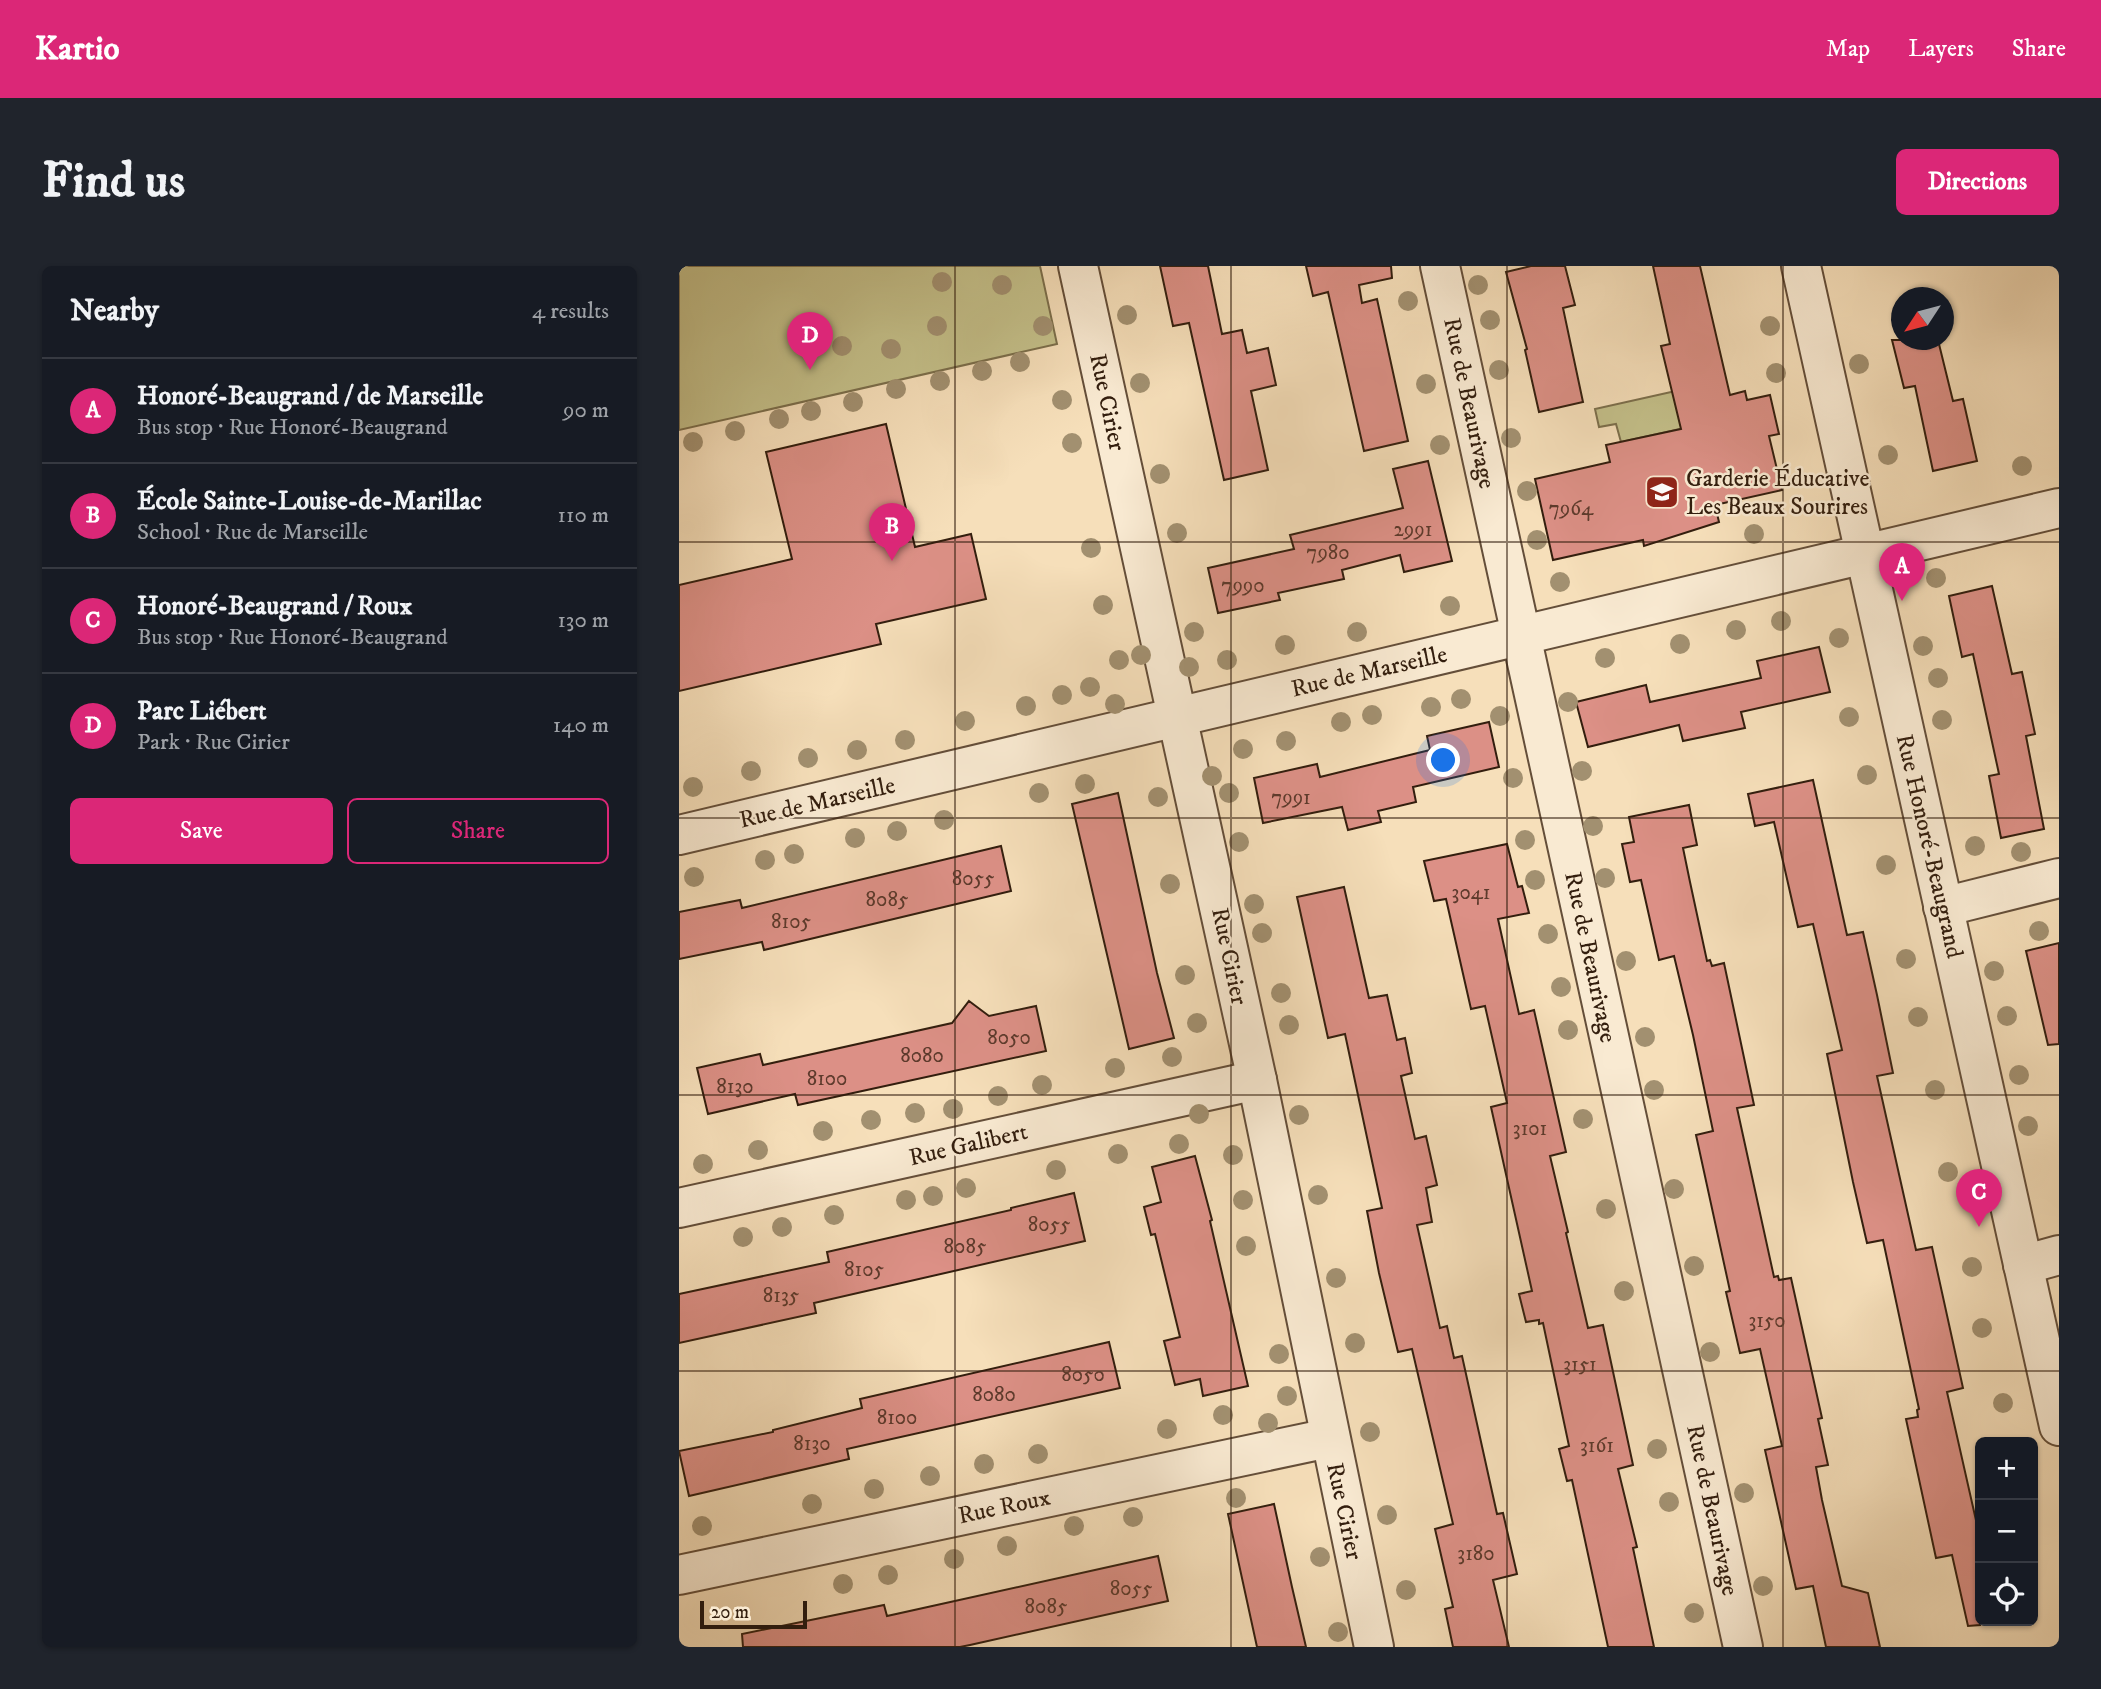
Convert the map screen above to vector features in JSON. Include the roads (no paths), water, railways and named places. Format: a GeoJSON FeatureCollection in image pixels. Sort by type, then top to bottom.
{"type":"FeatureCollection","features":[{"type":"Feature","properties":{"kind":"street","name":"Rue Cirier"},"geometry":{"type":"LineString","coordinates":[[1078,266],[1257,1080],[1374,1647]]}},
{"type":"Feature","properties":{"kind":"street","name":"Rue de Beaurivage"},"geometry":{"type":"LineString","coordinates":[[1440,266],[1743,1647]]}},
{"type":"Feature","properties":{"kind":"street","name":"Rue Honoré-Beaugrand"},"geometry":{"type":"LineString","coordinates":[[1801,266],[2059,1426]]}},
{"type":"Feature","properties":{"kind":"street","name":"Rue de Marseille"},"geometry":{"type":"LineString","coordinates":[[679,835],[2059,508]]}},
{"type":"Feature","properties":{"kind":"street"},"geometry":{"type":"LineString","coordinates":[[1943,907],[2059,878]]}},
{"type":"Feature","properties":{"kind":"street","name":"Rue Galibert"},"geometry":{"type":"LineString","coordinates":[[679,1208],[1257,1080]]}},
{"type":"Feature","properties":{"kind":"street"},"geometry":{"type":"LineString","coordinates":[[2023,1265],[2059,1255]]}},
{"type":"Feature","properties":{"kind":"street","name":"Rue Roux"},"geometry":{"type":"LineString","coordinates":[[679,1575],[1329,1438]]}},
{"type":"Feature","properties":{"kind":"place","name":"Parc Liébert"},"geometry":{"type":"Point","coordinates":[810,370]}},
{"type":"Feature","properties":{"kind":"place","name":"Garderie Éducative Les Beaux Sourires"},"geometry":{"type":"Point","coordinates":[1662,492]}},
{"type":"Feature","properties":{"kind":"place","name":"École Sainte-Louise-de-Marillac"},"geometry":{"type":"Point","coordinates":[892,561]}},
{"type":"Feature","properties":{"kind":"place","name":"Honoré-Beaugrand / de Marseille"},"geometry":{"type":"Point","coordinates":[1902,601]}},
{"type":"Feature","properties":{"kind":"place","name":"Honoré-Beaugrand / Roux"},"geometry":{"type":"Point","coordinates":[1979,1227]}}]}
